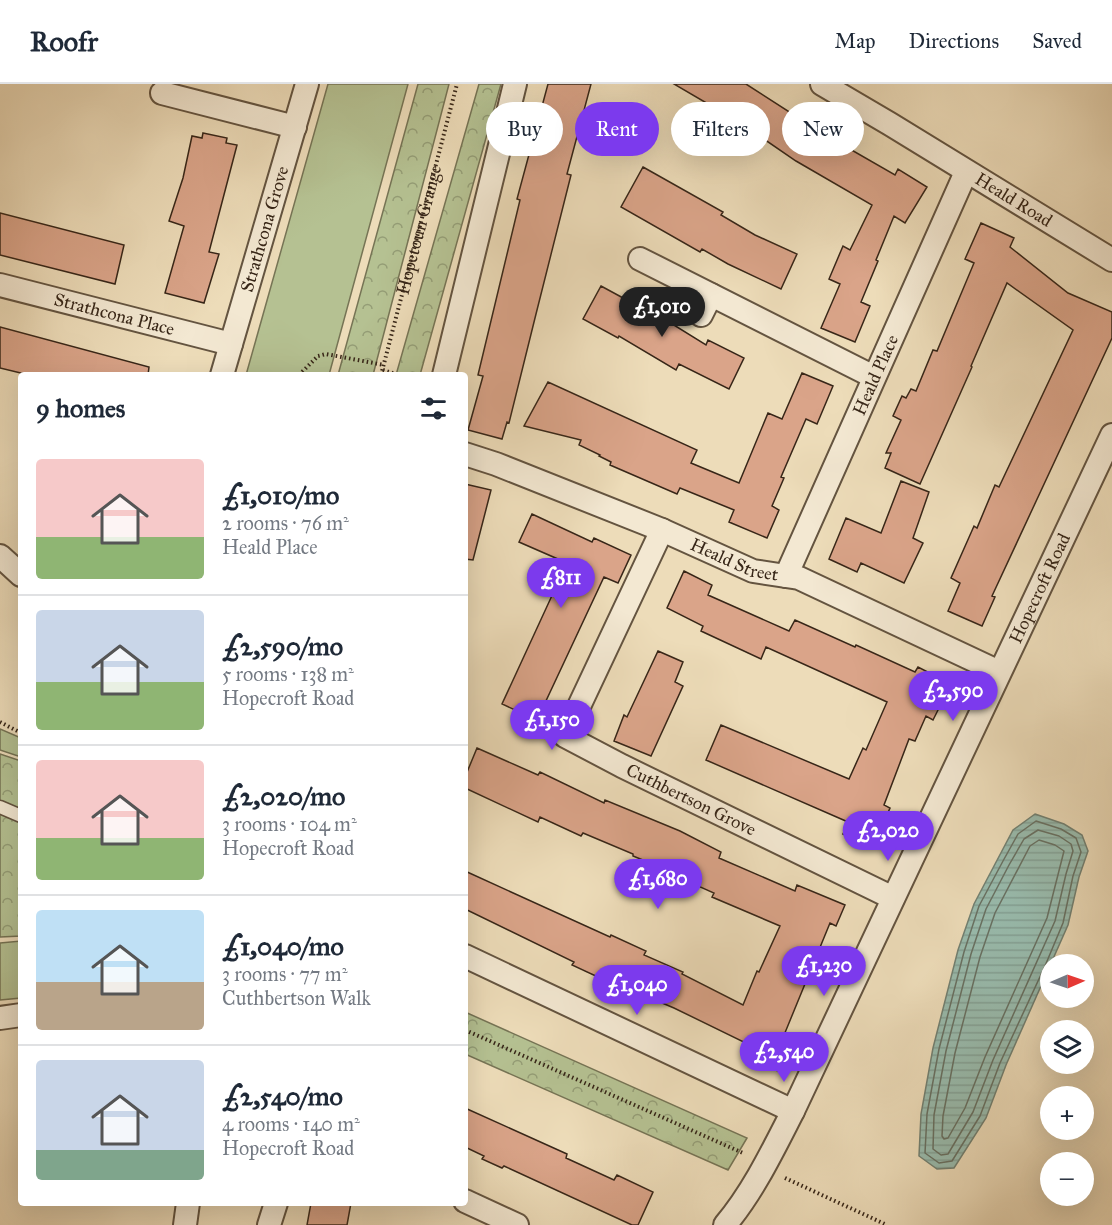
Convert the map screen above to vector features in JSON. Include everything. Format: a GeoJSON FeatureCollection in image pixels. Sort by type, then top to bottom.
{"type":"FeatureCollection","features":[{"type":"Feature","properties":{"kind":"street","name":"Strathcona Grove"},"geometry":{"type":"LineString","coordinates":[[223,372],[307,84]]}},
{"type":"Feature","properties":{"kind":"street"},"geometry":{"type":"LineString","coordinates":[[445,372],[515,84]]}},
{"type":"Feature","properties":{"kind":"street","name":"Heald Road"},"geometry":{"type":"LineString","coordinates":[[822,84],[1112,260]]}},
{"type":"Feature","properties":{"kind":"street"},"geometry":{"type":"LineString","coordinates":[[162,93],[295,127]]}},
{"type":"Feature","properties":{"kind":"street","name":"Heald Place"},"geometry":{"type":"LineString","coordinates":[[786,576],[966,172]]}},
{"type":"Feature","properties":{"kind":"street"},"geometry":{"type":"LineString","coordinates":[[640,259],[706,305],[874,377]]}},
{"type":"Feature","properties":{"kind":"street","name":"Strathcona Place"},"geometry":{"type":"LineString","coordinates":[[0,285],[231,344]]}},
{"type":"Feature","properties":{"kind":"street","name":"Hopecroft Road"},"geometry":{"type":"LineString","coordinates":[[725,1225],[772,1169],[793,1111],[1112,435]]}},
{"type":"Feature","properties":{"kind":"street","name":"Heald Street"},"geometry":{"type":"LineString","coordinates":[[468,455],[662,530],[753,571],[799,578],[999,672]]}},
{"type":"Feature","properties":{"kind":"street","name":"Cuthbertson Grove"},"geometry":{"type":"LineString","coordinates":[[662,530],[565,736],[893,898]]}},
{"type":"Feature","properties":{"kind":"street"},"geometry":{"type":"LineString","coordinates":[[0,556],[18,572]]}},
{"type":"Feature","properties":{"kind":"street"},"geometry":{"type":"LineString","coordinates":[[468,957],[793,1111]]}},
{"type":"Feature","properties":{"kind":"street"},"geometry":{"type":"LineString","coordinates":[[0,1018],[18,1016]]}},
{"type":"Feature","properties":{"kind":"street"},"geometry":{"type":"LineString","coordinates":[[468,1203],[493,1220],[517,1225]]}},
{"type":"Feature","properties":{"kind":"street"},"geometry":{"type":"LineString","coordinates":[[185,1225],[188,1206]]}},
{"type":"Feature","properties":{"kind":"street"},"geometry":{"type":"LineString","coordinates":[[269,1225],[275,1206]]}},
{"type":"Feature","properties":{"kind":"lane"},"geometry":{"type":"LineString","coordinates":[[0,807],[18,815]]}},
{"type":"Feature","properties":{"kind":"path","name":"Hopetoun Grange"},"geometry":{"type":"LineString","coordinates":[[382,370],[457,84]]}},
{"type":"Feature","properties":{"kind":"path"},"geometry":{"type":"LineString","coordinates":[[302,372],[318,356],[326,354],[382,370]]}},
{"type":"Feature","properties":{"kind":"path"},"geometry":{"type":"LineString","coordinates":[[0,722],[18,731]]}},
{"type":"Feature","properties":{"kind":"path"},"geometry":{"type":"LineString","coordinates":[[468,1031],[772,1169],[887,1225]]}},
{"type":"Feature","properties":{"kind":"green space"},"geometry":{"type":"Polygon","coordinates":[[[328,84],[408,84],[330,372],[247,372],[328,84]]]}},
{"type":"Feature","properties":{"kind":"green space"},"geometry":{"type":"Polygon","coordinates":[[[418,84],[449,84],[374,372],[339,372],[418,84]]]}},
{"type":"Feature","properties":{"kind":"green space"},"geometry":{"type":"Polygon","coordinates":[[[479,84],[501,84],[496,102],[486,102],[486,138],[421,372],[397,372],[479,84]]]}},
{"type":"Feature","properties":{"kind":"green space"},"geometry":{"type":"Polygon","coordinates":[[[0,729],[18,737],[18,756],[0,750],[0,729]]]}},
{"type":"Feature","properties":{"kind":"green space"},"geometry":{"type":"Polygon","coordinates":[[[0,754],[18,760],[18,936],[0,937],[0,754]]]}},
{"type":"Feature","properties":{"kind":"green space"},"geometry":{"type":"Polygon","coordinates":[[[18,941],[18,998],[0,1000],[0,943],[18,941]]]}},
{"type":"Feature","properties":{"kind":"green space"},"geometry":{"type":"Polygon","coordinates":[[[468,1013],[747,1138],[728,1170],[468,1055],[468,1013]]]}},
{"type":"Feature","properties":{"kind":"water"},"geometry":{"type":"Polygon","coordinates":[[[1035,814],[1064,824],[1082,835],[1088,851],[1079,877],[1068,925],[1055,954],[1040,954],[1040,988],[1006,1065],[986,1118],[954,1168],[937,1169],[919,1156],[921,1114],[933,1048],[958,950],[974,904],[1013,830],[1035,814]]]}},
{"type":"Feature","properties":{"kind":"building"},"geometry":{"type":"Polygon","coordinates":[[[548,84],[591,84],[586,102],[575,102],[575,144],[567,174],[571,175],[509,423],[507,422],[502,439],[468,430],[483,376],[478,375],[529,156],[563,156],[563,102],[543,102],[548,84]]]}},
{"type":"Feature","properties":{"kind":"building"},"geometry":{"type":"Polygon","coordinates":[[[674,84],[746,84],[782,107],[782,151],[770,143],[770,102],[705,102],[674,84]]]}},
{"type":"Feature","properties":{"kind":"building"},"geometry":{"type":"Polygon","coordinates":[[[203,133],[227,138],[226,143],[237,145],[209,252],[219,254],[204,303],[165,293],[184,226],[169,221],[183,178],[192,136],[202,138],[203,133]]]}},
{"type":"Feature","properties":{"kind":"building"},"geometry":{"type":"Polygon","coordinates":[[[789,156],[862,156],[895,175],[898,169],[927,187],[905,223],[894,216],[861,302],[870,306],[855,342],[821,328],[840,284],[829,279],[843,246],[850,250],[872,205],[789,156]]]}},
{"type":"Feature","properties":{"kind":"building"},"geometry":{"type":"Polygon","coordinates":[[[643,167],[723,212],[721,215],[755,235],[797,254],[781,289],[702,249],[700,252],[621,207],[643,167]]]}},
{"type":"Feature","properties":{"kind":"building"},"geometry":{"type":"Polygon","coordinates":[[[0,213],[124,245],[115,284],[0,255],[0,213]]]}},
{"type":"Feature","properties":{"kind":"building"},"geometry":{"type":"Polygon","coordinates":[[[981,223],[1014,238],[1010,247],[1068,293],[1112,312],[1112,338],[992,596],[995,597],[982,626],[948,611],[960,583],[951,578],[974,526],[977,528],[995,485],[999,487],[1073,330],[1007,283],[920,484],[885,468],[891,453],[886,453],[901,420],[893,416],[902,396],[906,398],[911,389],[916,391],[933,350],[937,351],[974,263],[965,259],[981,223]]]}},
{"type":"Feature","properties":{"kind":"building"},"geometry":{"type":"Polygon","coordinates":[[[601,286],[661,317],[706,345],[708,340],[744,358],[729,389],[679,364],[676,370],[619,336],[618,338],[583,319],[601,286]]]}},
{"type":"Feature","properties":{"kind":"building"},"geometry":{"type":"Polygon","coordinates":[[[0,327],[149,367],[148,372],[18,372],[0,368],[0,327]]]}},
{"type":"Feature","properties":{"kind":"building"},"geometry":{"type":"Polygon","coordinates":[[[802,373],[833,386],[817,424],[806,419],[781,477],[784,478],[772,506],[779,510],[767,538],[729,522],[734,510],[680,488],[677,494],[610,465],[611,462],[579,445],[581,440],[524,426],[548,382],[697,450],[691,463],[739,483],[768,413],[782,419],[802,373]]]}},
{"type":"Feature","properties":{"kind":"building"},"geometry":{"type":"Polygon","coordinates":[[[901,481],[929,492],[913,538],[923,543],[904,583],[861,563],[857,572],[829,559],[846,518],[881,533],[901,481]]]}},
{"type":"Feature","properties":{"kind":"building"},"geometry":{"type":"Polygon","coordinates":[[[468,485],[491,490],[473,560],[468,559],[468,485]]]}},
{"type":"Feature","properties":{"kind":"building"},"geometry":{"type":"Polygon","coordinates":[[[532,514],[592,542],[594,538],[631,555],[618,583],[604,577],[537,720],[502,704],[567,563],[519,542],[532,514]]]}},
{"type":"Feature","properties":{"kind":"building"},"geometry":{"type":"Polygon","coordinates":[[[684,571],[712,585],[708,595],[789,631],[795,620],[915,672],[918,667],[955,686],[944,706],[941,704],[933,720],[926,716],[915,741],[909,739],[884,805],[890,808],[873,847],[843,834],[848,822],[706,760],[721,725],[849,779],[863,748],[866,750],[887,702],[766,647],[761,659],[701,631],[703,626],[667,608],[684,571]]]}},
{"type":"Feature","properties":{"kind":"building"},"geometry":{"type":"Polygon","coordinates":[[[658,651],[683,662],[675,682],[683,686],[651,756],[614,741],[624,715],[627,717],[658,651]]]}},
{"type":"Feature","properties":{"kind":"building"},"geometry":{"type":"Polygon","coordinates":[[[477,748],[538,775],[540,772],[604,803],[605,800],[680,831],[721,852],[719,858],[795,891],[797,885],[845,905],[836,926],[830,923],[782,1040],[794,1045],[780,1072],[745,1055],[750,1045],[674,1008],[629,989],[628,991],[572,965],[574,962],[468,910],[468,872],[646,951],[644,955],[683,972],[682,974],[743,1005],[780,926],[712,897],[714,893],[633,856],[633,854],[583,833],[581,836],[540,817],[538,822],[468,789],[468,770],[477,748]]]}},
{"type":"Feature","properties":{"kind":"building"},"geometry":{"type":"Polygon","coordinates":[[[468,1109],[567,1154],[566,1158],[614,1180],[617,1175],[653,1192],[638,1225],[632,1225],[504,1166],[502,1168],[482,1159],[484,1156],[468,1148],[468,1109]]]}},
{"type":"Feature","properties":{"kind":"building"},"geometry":{"type":"Polygon","coordinates":[[[310,1206],[350,1206],[347,1225],[307,1225],[310,1206]]]}}]}
